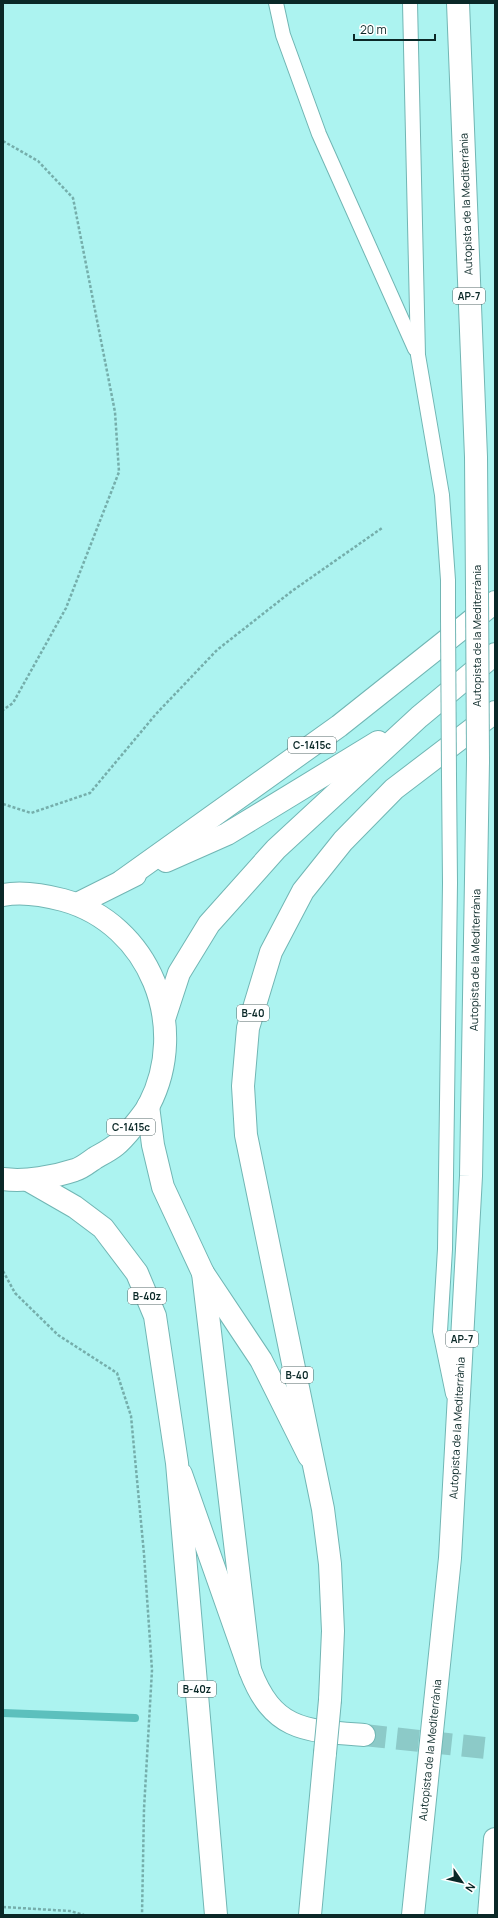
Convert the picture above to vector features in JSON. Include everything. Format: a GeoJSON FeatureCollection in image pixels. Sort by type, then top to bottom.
{"type":"FeatureCollection","features":[{"type":"Feature","properties":{"kind":"main road","name":"Autopista de la Mediterrània"},"geometry":{"type":"LineString","coordinates":[[413,1915],[450,1558],[471,1176],[478,761],[476,457],[458,3]]}},
{"type":"Feature","properties":{"kind":"main road","name":"C-1415c"},"geometry":{"type":"LineString","coordinates":[[122,881],[339,726],[495,602]]}},
{"type":"Feature","properties":{"kind":"main road","name":"C-1415c"},"geometry":{"type":"LineString","coordinates":[[3,1179],[28,1180],[76,1170],[118,1144],[148,1106],[164,1062],[165,1016],[178,973],[209,924],[276,849],[419,717],[495,654]]}},
{"type":"Feature","properties":{"kind":"main road","name":"B-40"},"geometry":{"type":"LineString","coordinates":[[317,1473],[246,1135],[242,1086],[248,1028],[271,952],[303,891],[343,841],[394,789],[495,712]]}},
{"type":"Feature","properties":{"kind":"main road","name":"C-1415c"},"geometry":{"type":"LineString","coordinates":[[77,904],[122,881],[227,834],[419,717]]}},
{"type":"Feature","properties":{"kind":"main road","name":"C-1415c"},"geometry":{"type":"LineString","coordinates":[[3,895],[46,895],[77,904],[110,922],[136,948],[155,980],[165,1016]]}},
{"type":"Feature","properties":{"kind":"main road","name":"B-40"},"geometry":{"type":"LineString","coordinates":[[148,1106],[153,1144],[163,1187],[203,1273],[262,1360],[317,1473]]}},
{"type":"Feature","properties":{"kind":"main road","name":"B-40z"},"geometry":{"type":"LineString","coordinates":[[28,1180],[75,1206],[103,1228],[137,1273],[155,1316],[177,1463],[216,1915]]}},
{"type":"Feature","properties":{"kind":"main road"},"geometry":{"type":"LineString","coordinates":[[203,1273],[250,1670]]}},
{"type":"Feature","properties":{"kind":"main road"},"geometry":{"type":"LineString","coordinates":[[177,1463],[258,1691],[268,1705],[279,1715],[296,1726],[319,1732],[364,1735]]}},
{"type":"Feature","properties":{"kind":"main road"},"geometry":{"type":"LineString","coordinates":[[310,1915],[330,1700],[333,1631],[330,1564],[317,1473]]}},
{"type":"Feature","properties":{"kind":"main road"},"geometry":{"type":"LineString","coordinates":[[488,1915],[495,1839]]}},
{"type":"Feature","properties":{"kind":"lane"},"geometry":{"type":"LineString","coordinates":[[276,3],[283,35],[319,134],[418,355]]}},
{"type":"Feature","properties":{"kind":"lane"},"geometry":{"type":"LineString","coordinates":[[410,3],[418,355],[442,495],[448,580],[450,883],[446,1249],[440,1331],[457,1418]]}},
{"type":"Feature","properties":{"kind":"path"},"geometry":{"type":"LineString","coordinates":[[3,140],[38,161],[73,198],[115,412],[119,472],[66,608],[13,703],[3,710]]}},
{"type":"Feature","properties":{"kind":"path"},"geometry":{"type":"LineString","coordinates":[[3,804],[31,813],[90,793],[156,714],[217,650],[292,591],[382,528]]}},
{"type":"Feature","properties":{"kind":"path"},"geometry":{"type":"LineString","coordinates":[[3,1270],[15,1293],[58,1335],[117,1373],[131,1416],[144,1554],[152,1670],[144,1809],[142,1915]]}},
{"type":"Feature","properties":{"kind":"path"},"geometry":{"type":"LineString","coordinates":[[3,1907],[70,1911],[84,1915]]}},
{"type":"Feature","properties":{"kind":"waterway"},"geometry":{"type":"LineString","coordinates":[[3,1713],[135,1718]]}},
{"type":"Feature","properties":{"kind":"tunnel"},"geometry":{"type":"LineString","coordinates":[[364,1735],[495,1749]]}}]}
